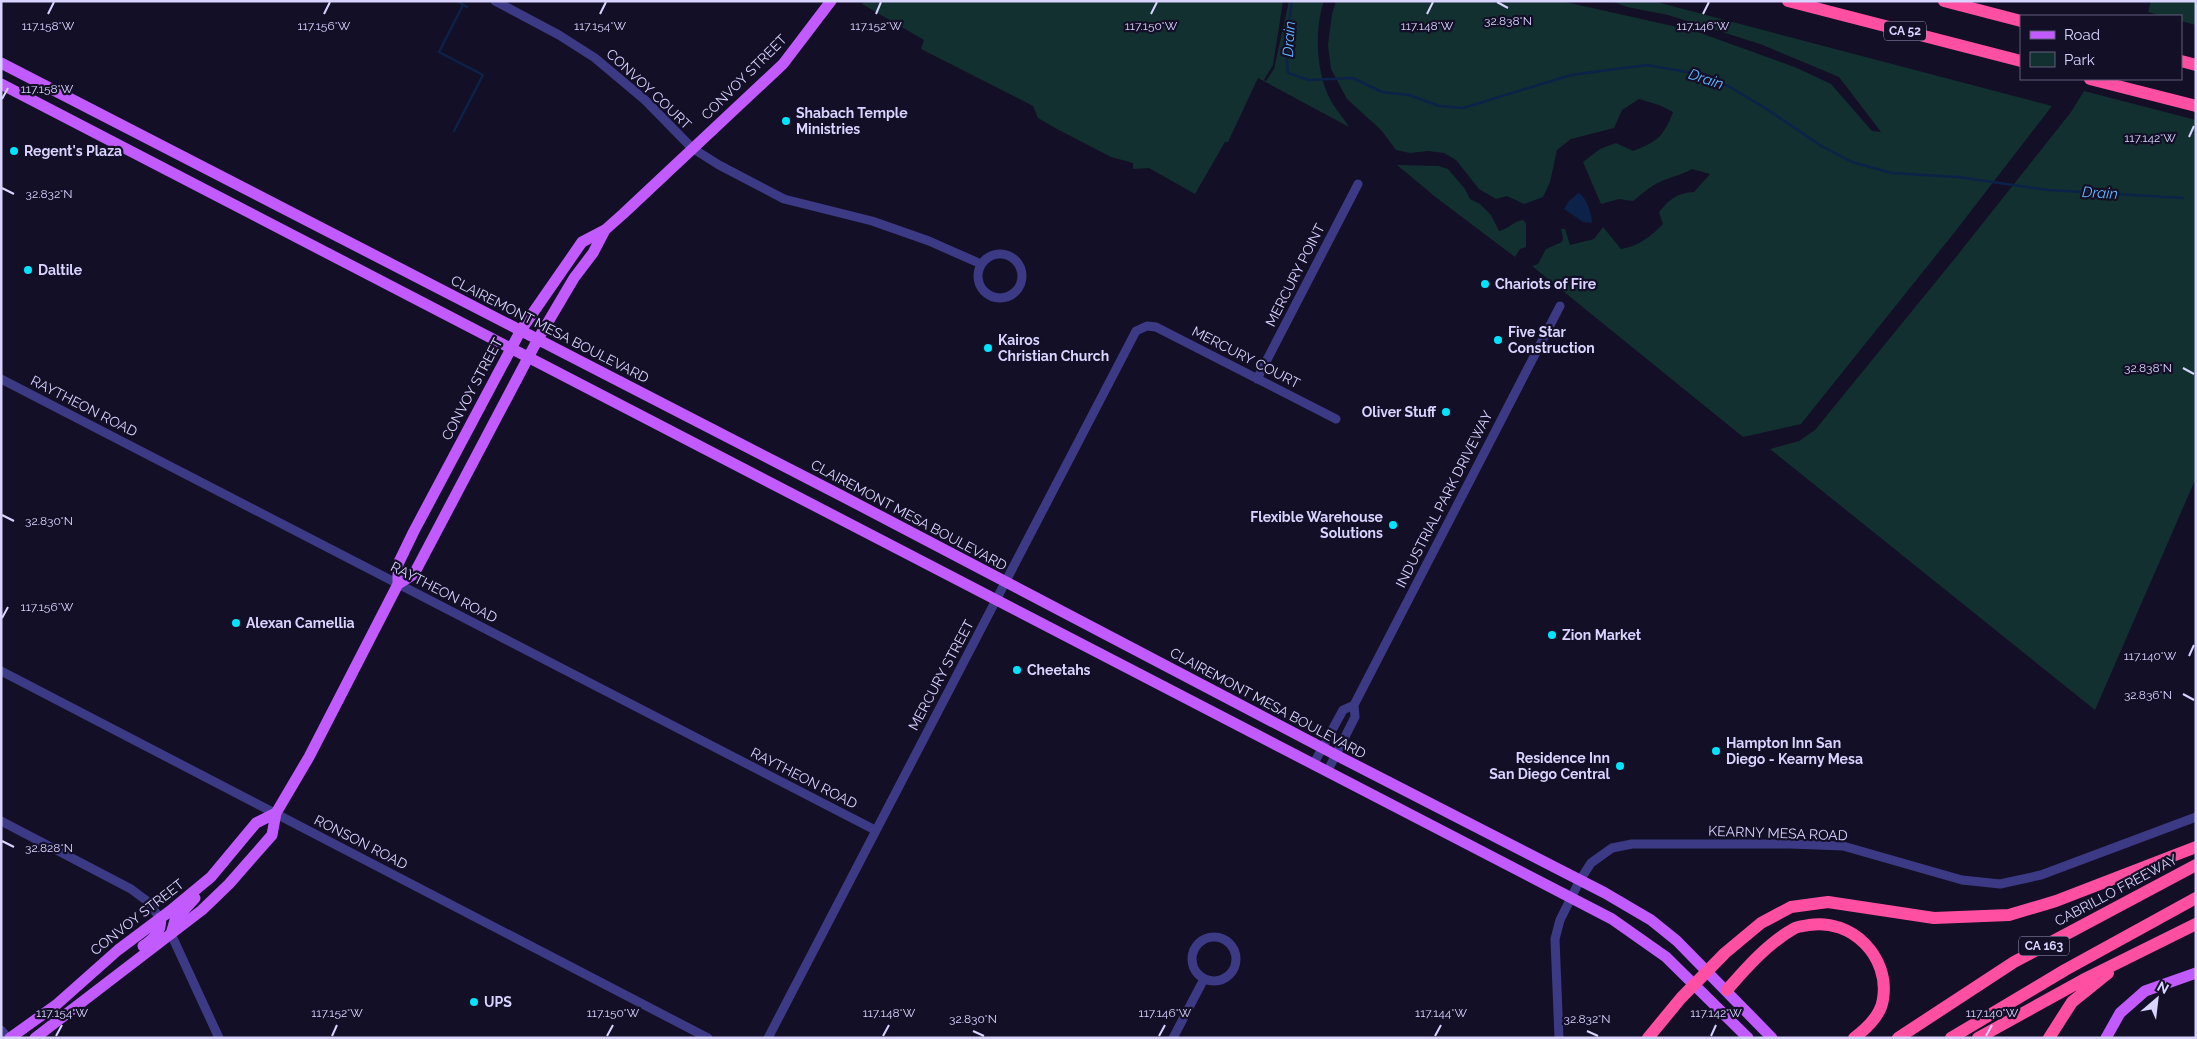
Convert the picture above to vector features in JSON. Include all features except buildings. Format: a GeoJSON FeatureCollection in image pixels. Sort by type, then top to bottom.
{"type":"FeatureCollection","features":[{"type":"Feature","properties":{"kind":"highway","name":"CA 52"},"geometry":{"type":"LineString","coordinates":[[1788,1],[2020,61]]}},
{"type":"Feature","properties":{"kind":"highway"},"geometry":{"type":"LineString","coordinates":[[1944,1],[2020,21]]}},
{"type":"Feature","properties":{"kind":"highway"},"geometry":{"type":"LineString","coordinates":[[2182,61],[2196,65]]}},
{"type":"Feature","properties":{"kind":"highway"},"geometry":{"type":"LineString","coordinates":[[2094,80],[2196,106]]}},
{"type":"Feature","properties":{"kind":"highway"},"geometry":{"type":"LineString","coordinates":[[1648,1038],[1724,953],[1761,923],[1791,907],[1828,902],[1934,918],[2009,914],[2056,900],[2196,847]]}},
{"type":"Feature","properties":{"kind":"highway","name":"CABRILLO FREEWAY"},"geometry":{"type":"LineString","coordinates":[[1898,1038],[2014,962],[2196,865]]}},
{"type":"Feature","properties":{"kind":"highway","name":"CA 163"},"geometry":{"type":"LineString","coordinates":[[1951,1038],[2065,970],[2196,898]]}},
{"type":"Feature","properties":{"kind":"highway"},"geometry":{"type":"LineString","coordinates":[[1727,990],[1769,947],[1796,927],[1821,923],[1836,926],[1860,936],[1874,954],[1882,974],[1883,1000],[1870,1026],[1854,1038]]}},
{"type":"Feature","properties":{"kind":"highway"},"geometry":{"type":"LineString","coordinates":[[1978,1038],[2082,980],[2196,924]]}},
{"type":"Feature","properties":{"kind":"highway"},"geometry":{"type":"LineString","coordinates":[[2049,1038],[2072,1002],[2127,958]]}},
{"type":"Feature","properties":{"kind":"main road","name":"CONVOY STREET"},"geometry":{"type":"LineString","coordinates":[[35,1038],[171,934],[217,896],[272,834],[276,813],[309,757],[398,584],[398,564],[521,330],[582,242],[605,230],[782,64],[831,1]]}},
{"type":"Feature","properties":{"kind":"main road","name":"CLAIREMONT MESA BOULEVARD"},"geometry":{"type":"LineString","coordinates":[[1,63],[521,330],[1322,748],[1580,880],[1651,920],[1677,940],[1772,1038]]}},
{"type":"Feature","properties":{"kind":"main road"},"geometry":{"type":"LineString","coordinates":[[1,84],[528,356],[995,601],[1571,897],[1630,930],[1656,948],[1695,984],[1748,1038]]}},
{"type":"Feature","properties":{"kind":"main road","name":"CONVOY STREET"},"geometry":{"type":"LineString","coordinates":[[398,584],[414,574],[528,356],[574,278],[593,254],[605,230]]}},
{"type":"Feature","properties":{"kind":"main road","name":"CONVOY STREET"},"geometry":{"type":"LineString","coordinates":[[9,1038],[56,1005],[118,950],[211,877],[256,822],[276,813]]}},
{"type":"Feature","properties":{"kind":"main road"},"geometry":{"type":"LineString","coordinates":[[171,934],[175,920],[211,877]]}},
{"type":"Feature","properties":{"kind":"main road"},"geometry":{"type":"LineString","coordinates":[[116,975],[120,963],[151,940],[158,932],[162,924],[160,918]]}},
{"type":"Feature","properties":{"kind":"main road"},"geometry":{"type":"LineString","coordinates":[[2106,1038],[2120,1013],[2145,991],[2196,973]]}},
{"type":"Feature","properties":{"kind":"street","name":"CONVOY COURT"},"geometry":{"type":"LineString","coordinates":[[495,1],[559,35],[595,58],[645,100],[692,148],[726,169],[784,199],[872,221],[929,241],[981,264]]}},
{"type":"Feature","properties":{"kind":"street","name":"MERCURY POINT"},"geometry":{"type":"LineString","coordinates":[[1257,379],[1358,184]]}},
{"type":"Feature","properties":{"kind":"street"},"geometry":{"type":"LineString","coordinates":[[1000,254],[1012,258],[1021,268],[1022,275],[1019,288],[1014,294],[1000,299],[985,293],[978,281],[978,270],[981,264],[993,255],[1000,254]]}},
{"type":"Feature","properties":{"kind":"street","name":"INDUSTRIAL PARK DRIVEWAY"},"geometry":{"type":"LineString","coordinates":[[1327,772],[1355,717],[1354,705],[1560,306]]}},
{"type":"Feature","properties":{"kind":"street","name":"MERCURY COURT"},"geometry":{"type":"LineString","coordinates":[[1142,328],[1156,327],[1336,419]]}},
{"type":"Feature","properties":{"kind":"street","name":"MERCURY STREET"},"geometry":{"type":"LineString","coordinates":[[768,1038],[1136,331],[1142,328]]}},
{"type":"Feature","properties":{"kind":"street","name":"RAYTHEON ROAD"},"geometry":{"type":"LineString","coordinates":[[1,379],[875,830]]}},
{"type":"Feature","properties":{"kind":"street","name":"RONSON ROAD"},"geometry":{"type":"LineString","coordinates":[[1,671],[708,1038]]}},
{"type":"Feature","properties":{"kind":"street","name":"INDUSTRIAL PARK DRIVEWAY"},"geometry":{"type":"LineString","coordinates":[[1313,765],[1343,710],[1354,705]]}},
{"type":"Feature","properties":{"kind":"street","name":"KEARNY MESA ROAD"},"geometry":{"type":"LineString","coordinates":[[1558,1038],[1555,939],[1560,920],[1580,880],[1591,863],[1612,848],[1632,844],[1843,846],[1962,880],[2000,884],[2041,876],[2196,817]]}},
{"type":"Feature","properties":{"kind":"street"},"geometry":{"type":"LineString","coordinates":[[1,821],[131,889],[147,901],[160,918]]}},
{"type":"Feature","properties":{"kind":"street"},"geometry":{"type":"LineString","coordinates":[[171,934],[219,1038]]}},
{"type":"Feature","properties":{"kind":"street"},"geometry":{"type":"LineString","coordinates":[[1208,938],[1224,940],[1232,947],[1236,956],[1232,972],[1220,981],[1204,979],[1193,968],[1192,957],[1195,947],[1208,938]]}},
{"type":"Feature","properties":{"kind":"street"},"geometry":{"type":"LineString","coordinates":[[1173,1038],[1204,979]]}},
{"type":"Feature","properties":{"kind":"street"},"geometry":{"type":"LineString","coordinates":[[1,1030],[9,1038]]}},
{"type":"Feature","properties":{"kind":"green space"},"geometry":{"type":"Polygon","coordinates":[[[864,1],[1283,1],[1273,65],[1264,80],[1266,81],[1274,69],[1289,1],[1324,1],[1318,38],[1322,78],[1331,101],[1349,127],[1258,78],[1228,142],[1225,142],[1195,194],[1149,168],[1133,169],[1133,163],[1111,157],[1038,118],[1033,106],[921,49],[924,40],[862,4],[864,1]]]}},
{"type":"Feature","properties":{"kind":"green space"},"geometry":{"type":"Polygon","coordinates":[[[1336,1],[1561,1],[1695,31],[1797,68],[1831,84],[1872,131],[1881,132],[1839,77],[1760,44],[1668,15],[1627,7],[1611,1],[1653,1],[2052,106],[1954,233],[1801,424],[1743,437],[1532,266],[1538,264],[1546,249],[1562,242],[1561,229],[1565,229],[1570,245],[1594,239],[1603,227],[1621,249],[1639,243],[1649,237],[1663,224],[1659,212],[1667,204],[1678,195],[1694,192],[1710,174],[1692,169],[1658,183],[1633,201],[1619,199],[1601,204],[1583,162],[1600,149],[1616,143],[1633,151],[1654,141],[1663,133],[1673,112],[1659,105],[1639,99],[1622,110],[1614,128],[1571,139],[1557,150],[1550,182],[1543,197],[1524,204],[1507,196],[1496,199],[1479,189],[1456,160],[1444,153],[1428,151],[1410,153],[1396,150],[1381,130],[1347,99],[1331,69],[1328,45],[1332,14],[1336,1]]]}},
{"type":"Feature","properties":{"kind":"green space"},"geometry":{"type":"Polygon","coordinates":[[[2151,1],[2196,1],[2196,25],[2182,21],[2182,15],[2158,15],[2148,12],[2151,1]]]}},
{"type":"Feature","properties":{"kind":"green space"},"geometry":{"type":"Polygon","coordinates":[[[2084,91],[2196,120],[2196,478],[2095,710],[1770,449],[1799,441],[1815,430],[1952,262],[2071,112],[2084,91]]]}},
{"type":"Feature","properties":{"kind":"green space"},"geometry":{"type":"Polygon","coordinates":[[[1397,165],[1439,166],[1448,169],[1465,189],[1470,199],[1480,204],[1491,215],[1499,231],[1506,229],[1516,222],[1523,220],[1526,223],[1526,247],[1520,249],[1515,257],[1438,199],[1397,165]]]}},
{"type":"Feature","properties":{"kind":"water"},"geometry":{"type":"Polygon","coordinates":[[[1578,193],[1586,201],[1592,223],[1583,222],[1564,209],[1569,201],[1578,193]]]}},
{"type":"Feature","properties":{"kind":"waterway"},"geometry":{"type":"LineString","coordinates":[[457,1],[467,7]]}},
{"type":"Feature","properties":{"kind":"waterway","name":"Drain"},"geometry":{"type":"LineString","coordinates":[[1292,1],[1286,49],[1288,73],[1309,80],[1353,78],[1382,92],[1409,95],[1439,106],[1463,108],[1571,75],[1647,65],[1692,73],[1730,87],[1823,147],[1852,162],[1891,173],[1958,177],[2048,190],[2183,198]]}},
{"type":"Feature","properties":{"kind":"waterway"},"geometry":{"type":"LineString","coordinates":[[454,131],[483,75],[439,52],[463,5]]}},
{"type":"Feature","properties":{"kind":"place","name":"Shabach Temple Ministries"},"geometry":{"type":"Point","coordinates":[786,121]}},
{"type":"Feature","properties":{"kind":"place","name":"Regent's Plaza"},"geometry":{"type":"Point","coordinates":[14,151]}},
{"type":"Feature","properties":{"kind":"place","name":"Daltile"},"geometry":{"type":"Point","coordinates":[28,270]}},
{"type":"Feature","properties":{"kind":"place","name":"Chariots of Fire"},"geometry":{"type":"Point","coordinates":[1485,284]}},
{"type":"Feature","properties":{"kind":"place","name":"Five Star Construction"},"geometry":{"type":"Point","coordinates":[1498,340]}},
{"type":"Feature","properties":{"kind":"place","name":"Kairos Christian Church"},"geometry":{"type":"Point","coordinates":[988,348]}},
{"type":"Feature","properties":{"kind":"place","name":"Oliver Stuff"},"geometry":{"type":"Point","coordinates":[1446,412]}},
{"type":"Feature","properties":{"kind":"place","name":"Flexible Warehouse Solutions"},"geometry":{"type":"Point","coordinates":[1393,525]}},
{"type":"Feature","properties":{"kind":"place","name":"Alexan Camellia"},"geometry":{"type":"Point","coordinates":[236,623]}},
{"type":"Feature","properties":{"kind":"place","name":"Zion Market"},"geometry":{"type":"Point","coordinates":[1552,635]}},
{"type":"Feature","properties":{"kind":"place","name":"Cheetahs"},"geometry":{"type":"Point","coordinates":[1017,670]}},
{"type":"Feature","properties":{"kind":"place","name":"Hampton Inn San Diego - Kearny Mesa"},"geometry":{"type":"Point","coordinates":[1716,751]}},
{"type":"Feature","properties":{"kind":"place","name":"Residence Inn San Diego Central"},"geometry":{"type":"Point","coordinates":[1620,766]}},
{"type":"Feature","properties":{"kind":"place","name":"UPS"},"geometry":{"type":"Point","coordinates":[474,1002]}}]}
